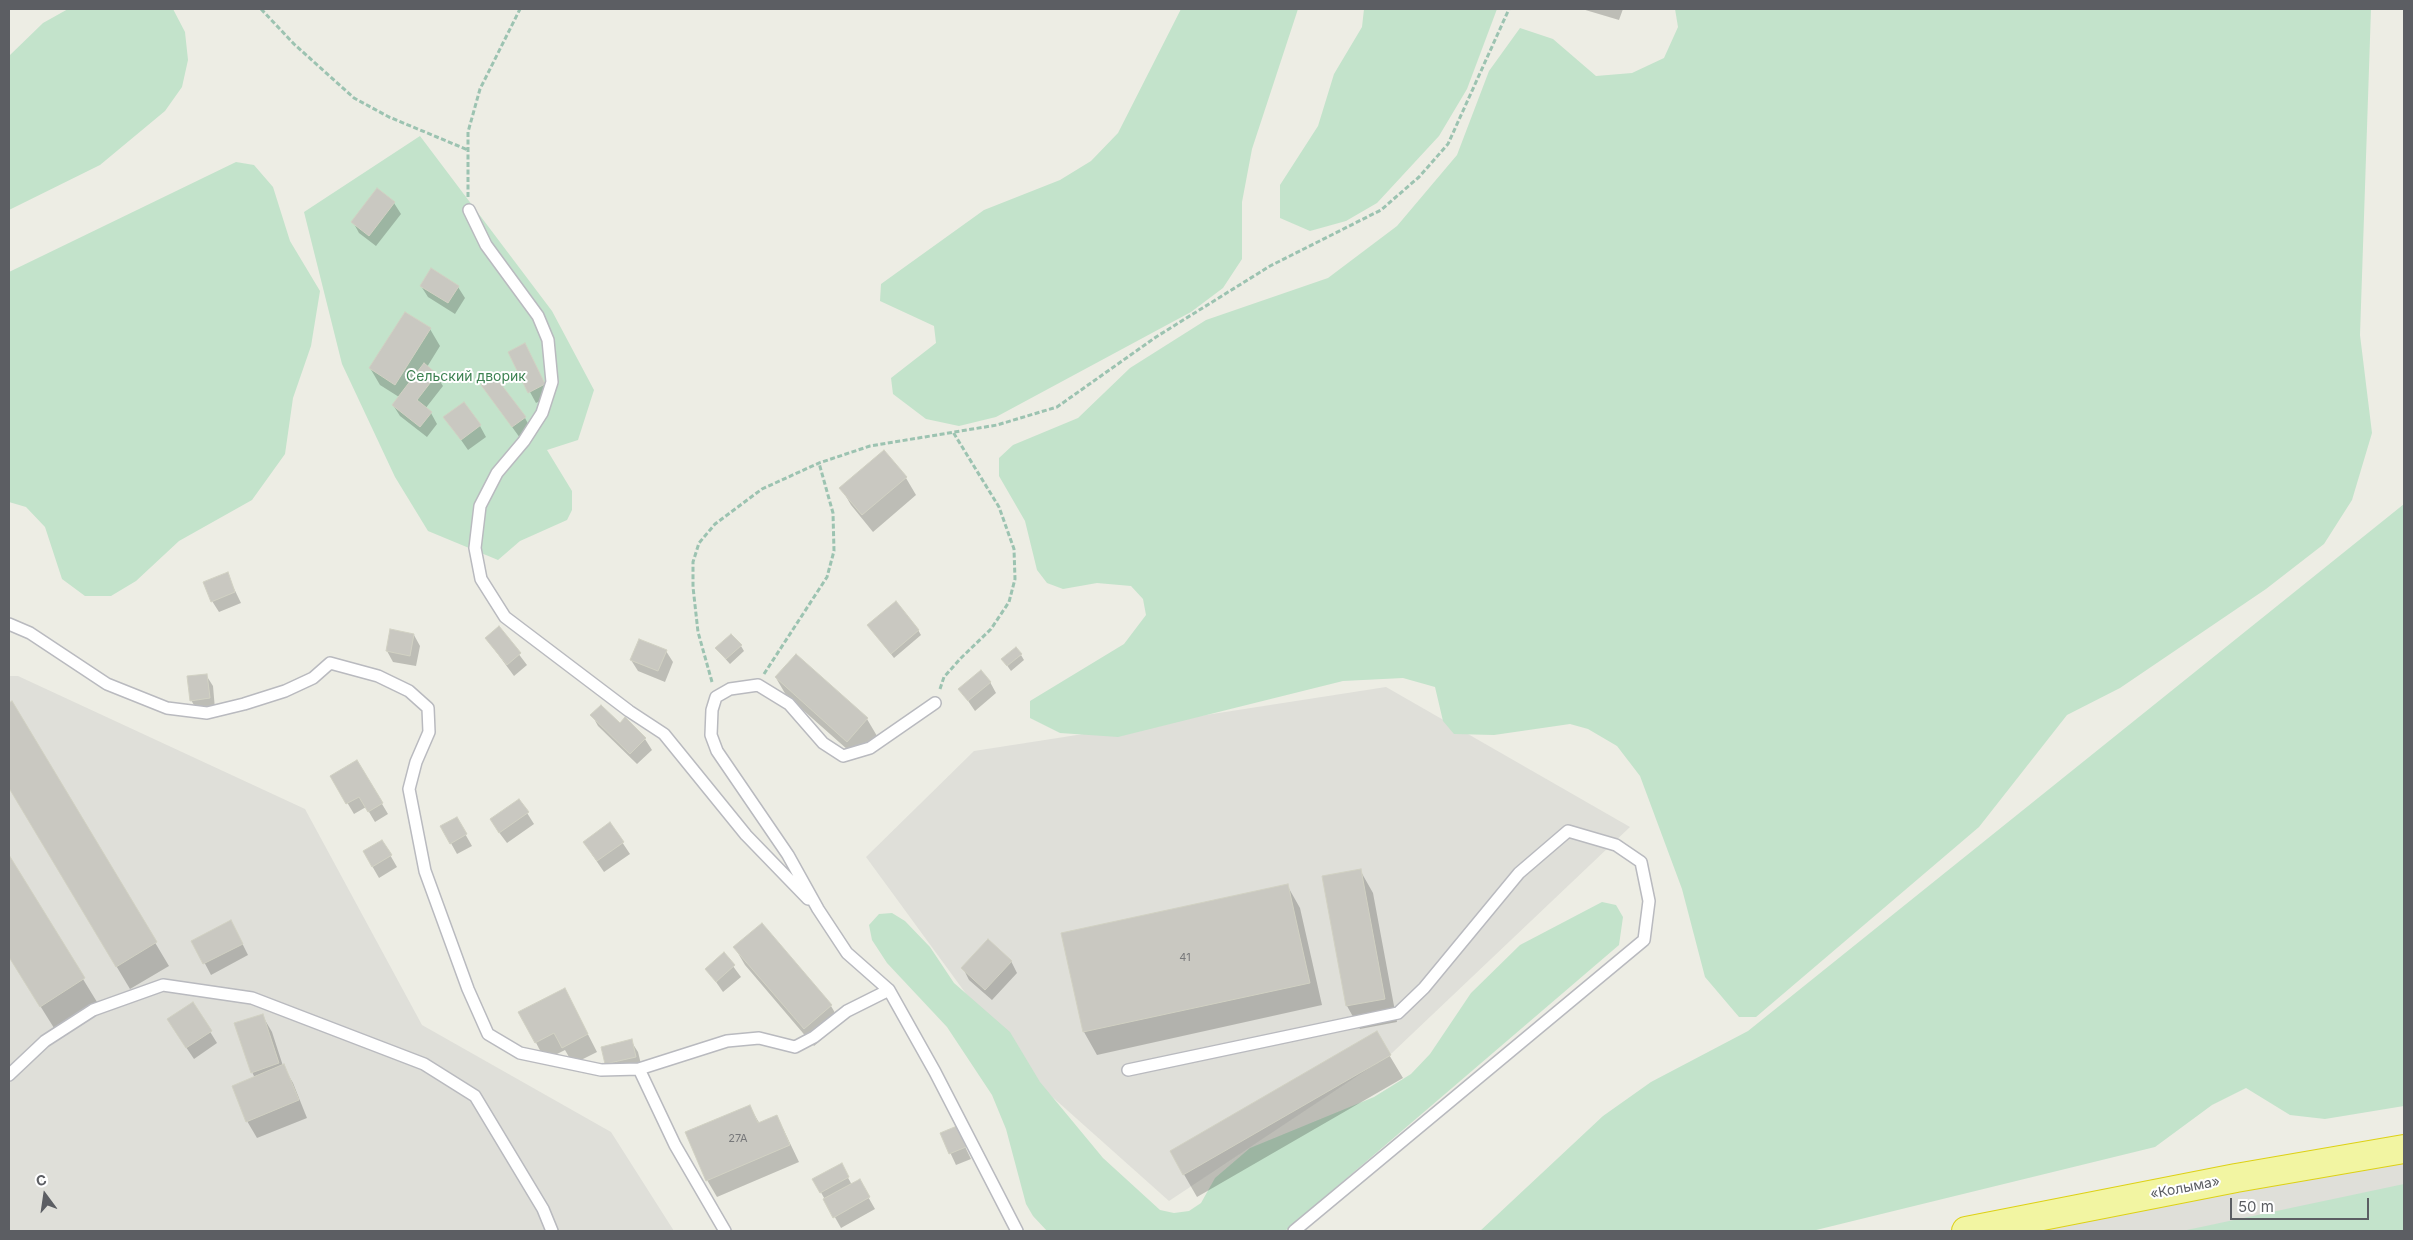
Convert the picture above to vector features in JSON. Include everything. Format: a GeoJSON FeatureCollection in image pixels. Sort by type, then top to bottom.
{"type":"FeatureCollection","features":[{"type":"Feature","properties":{"kind":"highway","name":"«Колыма»"},"geometry":{"type":"LineString","coordinates":[[1966,1231],[2227,1179],[2404,1149]]}},
{"type":"Feature","properties":{"kind":"lane"},"geometry":{"type":"LineString","coordinates":[[469,210],[486,245],[538,316],[548,340],[552,382],[542,414],[524,441],[497,473],[480,506],[475,548],[481,579],[505,618],[629,712],[664,734],[746,835],[818,909]]}},
{"type":"Feature","properties":{"kind":"lane"},"geometry":{"type":"LineString","coordinates":[[9,624],[30,633],[108,684],[167,708],[207,713],[244,704],[285,691],[313,678],[330,663],[378,676],[409,691],[428,708],[429,732],[416,762],[409,789],[426,871],[468,990],[488,1034],[520,1053],[601,1070],[639,1070],[727,1041],[759,1038],[795,1047],[814,1037],[847,1011],[889,990]]}},
{"type":"Feature","properties":{"kind":"lane"},"geometry":{"type":"LineString","coordinates":[[936,703],[870,748],[843,756],[823,743],[789,704],[758,685],[730,689],[716,698],[712,710],[711,735],[716,751],[788,855],[818,909],[847,954],[889,990],[935,1072],[1017,1231]]}},
{"type":"Feature","properties":{"kind":"lane"},"geometry":{"type":"LineString","coordinates":[[1128,1070],[1398,1013],[1424,988],[1519,873],[1568,832],[1616,845],[1641,862],[1649,900],[1644,940],[1294,1231]]}},
{"type":"Feature","properties":{"kind":"lane"},"geometry":{"type":"LineString","coordinates":[[9,1075],[45,1041],[93,1010],[163,985],[252,998],[424,1064],[475,1096],[543,1210],[552,1231]]}},
{"type":"Feature","properties":{"kind":"lane"},"geometry":{"type":"LineString","coordinates":[[639,1070],[675,1145],[726,1231]]}},
{"type":"Feature","properties":{"kind":"path"},"geometry":{"type":"LineString","coordinates":[[260,9],[294,44],[354,98],[389,117],[468,150]]}},
{"type":"Feature","properties":{"kind":"path"},"geometry":{"type":"LineString","coordinates":[[469,210],[468,132],[480,89],[520,9]]}},
{"type":"Feature","properties":{"kind":"path"},"geometry":{"type":"LineString","coordinates":[[716,698],[698,632],[693,587],[693,562],[699,543],[715,524],[762,489],[819,463],[870,446],[997,425],[1057,407],[1156,337],[1270,266],[1381,210],[1419,177],[1448,144],[1509,9]]}},
{"type":"Feature","properties":{"kind":"path"},"geometry":{"type":"LineString","coordinates":[[936,703],[944,678],[961,658],[991,629],[1009,602],[1015,579],[1014,549],[999,507],[953,432]]}},
{"type":"Feature","properties":{"kind":"path"},"geometry":{"type":"LineString","coordinates":[[758,685],[777,651],[808,608],[827,577],[834,551],[833,513],[819,463]]}},
{"type":"Feature","properties":{"kind":"shaded area"},"geometry":{"type":"Polygon","coordinates":[[[9,676],[18,676],[305,809],[422,1025],[611,1132],[674,1231],[9,1231],[9,676]]]}},
{"type":"Feature","properties":{"kind":"shaded area"},"geometry":{"type":"Polygon","coordinates":[[[1386,687],[1630,827],[1392,1053],[1169,1201],[1021,1069],[866,857],[974,751],[1386,687]]]}},
{"type":"Feature","properties":{"kind":"shaded area"},"geometry":{"type":"Polygon","coordinates":[[[2404,1149],[2404,1231],[1966,1231],[2404,1149]]]}},
{"type":"Feature","properties":{"kind":"green space"},"geometry":{"type":"Polygon","coordinates":[[[68,9],[173,9],[185,32],[188,60],[182,87],[165,111],[100,165],[9,210],[9,56],[43,23],[68,9]]]}},
{"type":"Feature","properties":{"kind":"green space"},"geometry":{"type":"Polygon","coordinates":[[[1181,9],[1298,9],[1252,149],[1242,202],[1242,259],[1223,288],[1191,312],[996,417],[959,426],[926,419],[893,394],[891,378],[936,343],[934,326],[880,301],[881,284],[984,210],[1060,180],[1091,161],[1118,133],[1181,9]]]}},
{"type":"Feature","properties":{"kind":"green space"},"geometry":{"type":"Polygon","coordinates":[[[1364,9],[1497,9],[1467,89],[1439,136],[1377,203],[1346,221],[1310,231],[1280,218],[1280,185],[1318,126],[1334,74],[1362,27],[1364,9]]]}},
{"type":"Feature","properties":{"kind":"green space"},"geometry":{"type":"Polygon","coordinates":[[[1675,9],[2371,9],[2360,335],[2372,433],[2352,500],[2324,544],[2266,589],[2120,688],[2067,715],[1979,827],[1756,1017],[1739,1017],[1705,977],[1682,889],[1640,776],[1617,746],[1588,729],[1570,724],[1494,735],[1454,734],[1443,721],[1435,687],[1403,678],[1343,681],[1118,737],[1060,733],[1030,718],[1030,701],[1124,644],[1146,615],[1143,599],[1131,586],[1097,583],[1063,589],[1047,583],[1037,570],[1025,521],[999,476],[999,458],[1013,445],[1078,418],[1130,368],[1206,320],[1328,278],[1397,226],[1457,155],[1489,71],[1520,28],[1553,39],[1596,76],[1632,73],[1664,58],[1678,27],[1675,9]]]}},
{"type":"Feature","properties":{"kind":"green space","name":"Сельский дворик"},"geometry":{"type":"Polygon","coordinates":[[[420,136],[552,311],[594,390],[578,440],[547,450],[572,491],[572,510],[567,520],[520,541],[498,560],[428,531],[395,477],[342,364],[304,212],[420,136]]]}},
{"type":"Feature","properties":{"kind":"green space"},"geometry":{"type":"Polygon","coordinates":[[[236,162],[254,165],[273,187],[290,241],[320,291],[311,346],[293,398],[285,454],[252,500],[179,541],[136,581],[111,596],[85,596],[62,579],[45,527],[26,507],[9,502],[9,272],[236,162]]]}},
{"type":"Feature","properties":{"kind":"green space"},"geometry":{"type":"Polygon","coordinates":[[[2404,504],[2404,1106],[2325,1119],[2290,1115],[2246,1088],[2212,1105],[2155,1147],[1812,1231],[1480,1231],[1603,1116],[1651,1082],[1748,1031],[2404,504]]]}},
{"type":"Feature","properties":{"kind":"green space"},"geometry":{"type":"Polygon","coordinates":[[[1602,902],[1616,905],[1623,917],[1619,945],[1285,1231],[1047,1231],[1033,1216],[1026,1204],[1006,1129],[992,1095],[947,1027],[887,963],[872,940],[869,925],[879,914],[892,913],[905,921],[930,947],[954,983],[1010,1032],[1040,1082],[1103,1158],[1160,1210],[1174,1213],[1189,1211],[1201,1203],[1215,1178],[1250,1148],[1374,1097],[1411,1074],[1430,1054],[1471,993],[1520,945],[1602,902]]]}},
{"type":"Feature","properties":{"kind":"green space"},"geometry":{"type":"Polygon","coordinates":[[[2404,1184],[2404,1231],[2182,1231],[2404,1184]]]}},
{"type":"Feature","properties":{"kind":"building"},"geometry":{"type":"Polygon","coordinates":[[[377,188],[395,202],[369,236],[351,222],[377,188]]]}},
{"type":"Feature","properties":{"kind":"building"},"geometry":{"type":"Polygon","coordinates":[[[431,268],[459,286],[448,303],[420,286],[431,268]]]}},
{"type":"Feature","properties":{"kind":"building"},"geometry":{"type":"Polygon","coordinates":[[[405,312],[431,328],[395,385],[369,368],[405,312]]]}},
{"type":"Feature","properties":{"kind":"building"},"geometry":{"type":"Polygon","coordinates":[[[525,343],[545,384],[528,393],[508,352],[525,343]]]}},
{"type":"Feature","properties":{"kind":"building"},"geometry":{"type":"Polygon","coordinates":[[[424,363],[437,374],[417,400],[432,412],[420,427],[392,405],[424,363]]]}},
{"type":"Feature","properties":{"kind":"building"},"geometry":{"type":"Polygon","coordinates":[[[494,375],[526,417],[512,427],[481,385],[494,375]]]}},
{"type":"Feature","properties":{"kind":"building"},"geometry":{"type":"Polygon","coordinates":[[[464,402],[481,425],[461,440],[443,417],[464,402]]]}},
{"type":"Feature","properties":{"kind":"building"},"geometry":{"type":"Polygon","coordinates":[[[884,450],[907,477],[862,515],[839,488],[884,450]]]}},
{"type":"Feature","properties":{"kind":"building"},"geometry":{"type":"Polygon","coordinates":[[[228,572],[235,592],[211,602],[203,582],[228,572]]]}},
{"type":"Feature","properties":{"kind":"building"},"geometry":{"type":"Polygon","coordinates":[[[896,601],[919,630],[891,654],[867,625],[896,601]]]}},
{"type":"Feature","properties":{"kind":"building"},"geometry":{"type":"Polygon","coordinates":[[[499,626],[521,653],[507,665],[485,638],[499,626]]]}},
{"type":"Feature","properties":{"kind":"building"},"geometry":{"type":"Polygon","coordinates":[[[390,629],[414,634],[410,656],[386,651],[390,629]]]}},
{"type":"Feature","properties":{"kind":"building"},"geometry":{"type":"Polygon","coordinates":[[[731,634],[742,645],[726,659],[715,648],[731,634]]]}},
{"type":"Feature","properties":{"kind":"building"},"geometry":{"type":"Polygon","coordinates":[[[639,639],[667,650],[658,671],[630,660],[639,639]]]}},
{"type":"Feature","properties":{"kind":"building"},"geometry":{"type":"Polygon","coordinates":[[[1016,647],[1022,654],[1007,666],[1001,659],[1016,647]]]}},
{"type":"Feature","properties":{"kind":"building"},"geometry":{"type":"Polygon","coordinates":[[[796,654],[868,718],[847,742],[775,677],[796,654]]]}},
{"type":"Feature","properties":{"kind":"building"},"geometry":{"type":"Polygon","coordinates":[[[981,670],[991,682],[968,701],[958,689],[981,670]]]}},
{"type":"Feature","properties":{"kind":"building"},"geometry":{"type":"Polygon","coordinates":[[[207,674],[210,698],[190,701],[187,676],[207,674]]]}},
{"type":"Feature","properties":{"kind":"building"},"geometry":{"type":"Polygon","coordinates":[[[12,701],[157,942],[116,967],[9,788],[9,703],[12,701]]]}},
{"type":"Feature","properties":{"kind":"building"},"geometry":{"type":"Polygon","coordinates":[[[601,705],[620,723],[625,717],[646,738],[630,754],[590,715],[601,705]]]}},
{"type":"Feature","properties":{"kind":"building"},"geometry":{"type":"Polygon","coordinates":[[[357,760],[383,803],[368,812],[359,797],[346,804],[330,776],[357,760]]]}},
{"type":"Feature","properties":{"kind":"building"},"geometry":{"type":"Polygon","coordinates":[[[519,799],[529,812],[499,833],[490,819],[519,799]]]}},
{"type":"Feature","properties":{"kind":"building"},"geometry":{"type":"Polygon","coordinates":[[[457,817],[467,834],[450,844],[440,826],[457,817]]]}},
{"type":"Feature","properties":{"kind":"building"},"geometry":{"type":"Polygon","coordinates":[[[610,822],[624,842],[597,861],[583,842],[610,822]]]}},
{"type":"Feature","properties":{"kind":"building"},"geometry":{"type":"Polygon","coordinates":[[[382,840],[392,855],[372,867],[363,851],[382,840]]]}},
{"type":"Feature","properties":{"kind":"building"},"geometry":{"type":"Polygon","coordinates":[[[9,855],[85,978],[40,1007],[9,957],[9,855]]]}},
{"type":"Feature","properties":{"kind":"building"},"geometry":{"type":"Polygon","coordinates":[[[1361,869],[1385,999],[1346,1006],[1322,876],[1361,869]]]}},
{"type":"Feature","properties":{"kind":"building"},"geometry":{"type":"Polygon","coordinates":[[[1288,884],[1310,983],[1083,1032],[1061,933],[1288,884]]]}},
{"type":"Feature","properties":{"kind":"building"},"geometry":{"type":"Polygon","coordinates":[[[231,920],[243,944],[203,964],[191,941],[231,920]]]}},
{"type":"Feature","properties":{"kind":"building"},"geometry":{"type":"Polygon","coordinates":[[[762,923],[832,1005],[804,1029],[733,947],[762,923]]]}},
{"type":"Feature","properties":{"kind":"building"},"geometry":{"type":"Polygon","coordinates":[[[988,939],[1012,961],[985,990],[961,968],[988,939]]]}},
{"type":"Feature","properties":{"kind":"building"},"geometry":{"type":"Polygon","coordinates":[[[724,952],[735,965],[716,982],[705,969],[724,952]]]}},
{"type":"Feature","properties":{"kind":"building"},"geometry":{"type":"Polygon","coordinates":[[[565,988],[588,1034],[562,1048],[554,1033],[535,1043],[518,1012],[565,988]]]}},
{"type":"Feature","properties":{"kind":"building"},"geometry":{"type":"Polygon","coordinates":[[[193,1002],[212,1031],[186,1048],[167,1019],[193,1002]]]}},
{"type":"Feature","properties":{"kind":"building"},"geometry":{"type":"Polygon","coordinates":[[[263,1014],[279,1063],[251,1073],[234,1023],[263,1014]]]}},
{"type":"Feature","properties":{"kind":"building"},"geometry":{"type":"Polygon","coordinates":[[[1377,1031],[1391,1055],[1183,1175],[1170,1151],[1377,1031]]]}},
{"type":"Feature","properties":{"kind":"building"},"geometry":{"type":"Polygon","coordinates":[[[632,1039],[636,1057],[605,1064],[601,1047],[632,1039]]]}},
{"type":"Feature","properties":{"kind":"building"},"geometry":{"type":"Polygon","coordinates":[[[284,1064],[299,1100],[246,1122],[232,1086],[284,1064]]]}},
{"type":"Feature","properties":{"kind":"building"},"geometry":{"type":"Polygon","coordinates":[[[750,1105],[758,1123],[777,1115],[790,1145],[706,1181],[685,1132],[750,1105]]]}},
{"type":"Feature","properties":{"kind":"building"},"geometry":{"type":"Polygon","coordinates":[[[957,1126],[966,1147],[949,1154],[940,1133],[957,1126]]]}},
{"type":"Feature","properties":{"kind":"building"},"geometry":{"type":"Polygon","coordinates":[[[842,1163],[849,1177],[820,1193],[812,1179],[842,1163]]]}},
{"type":"Feature","properties":{"kind":"building"},"geometry":{"type":"Polygon","coordinates":[[[860,1179],[870,1197],[833,1218],[823,1199],[860,1179]]]}}]}
